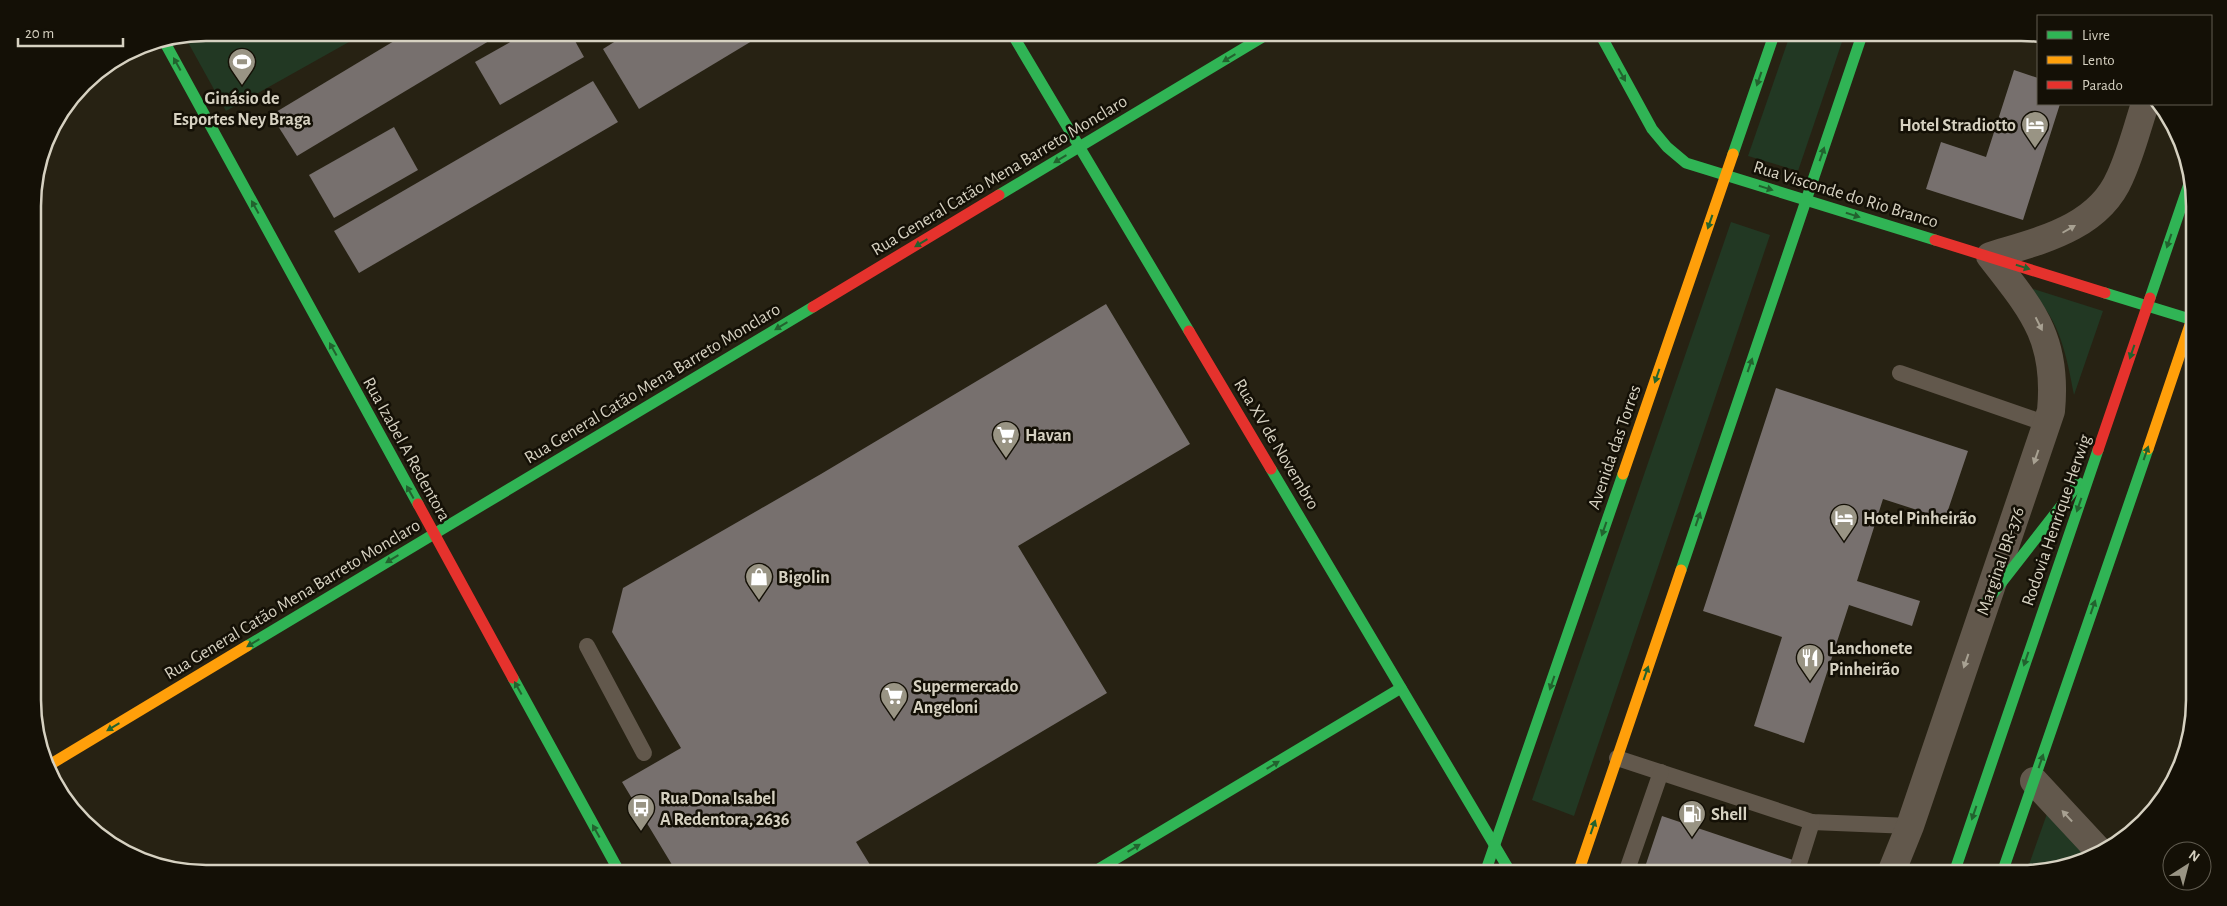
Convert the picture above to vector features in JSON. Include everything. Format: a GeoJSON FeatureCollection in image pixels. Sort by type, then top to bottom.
{"type":"FeatureCollection","features":[{"type":"Feature","properties":{"kind":"main road","name":"Rua General Catão Mena Barreto Monclaro"},"geometry":{"type":"LineString","coordinates":[[54,762],[1255,41]]}},
{"type":"Feature","properties":{"kind":"main road","name":"Rua Visconde do Rio Branco"},"geometry":{"type":"LineString","coordinates":[[1604,41],[1652,129],[1667,147],[1686,162],[2147,306],[2186,316]]}},
{"type":"Feature","properties":{"kind":"main road","name":"Avenida das Torres"},"geometry":{"type":"LineString","coordinates":[[1488,864],[1773,41]]}},
{"type":"Feature","properties":{"kind":"main road"},"geometry":{"type":"LineString","coordinates":[[1581,864],[1860,41]]}},
{"type":"Feature","properties":{"kind":"main road","name":"Rua XV de Novembro"},"geometry":{"type":"LineString","coordinates":[[1017,42],[1506,864]]}},
{"type":"Feature","properties":{"kind":"main road","name":"Rua Izabel A Redentora"},"geometry":{"type":"LineString","coordinates":[[167,46],[615,865]]}},
{"type":"Feature","properties":{"kind":"main road","name":"Rodovia Henrique Herwig"},"geometry":{"type":"LineString","coordinates":[[1957,864],[2185,195]]}},
{"type":"Feature","properties":{"kind":"main road"},"geometry":{"type":"LineString","coordinates":[[2005,864],[2186,338]]}},
{"type":"Feature","properties":{"kind":"main road"},"geometry":{"type":"LineString","coordinates":[[2171,382],[2186,371]]}},
{"type":"Feature","properties":{"kind":"main road"},"geometry":{"type":"LineString","coordinates":[[1987,601],[2092,466]]}},
{"type":"Feature","properties":{"kind":"main road"},"geometry":{"type":"LineString","coordinates":[[1106,865],[1401,688]]}},
{"type":"Feature","properties":{"kind":"street"},"geometry":{"type":"LineString","coordinates":[[1990,256],[2060,234],[2074,226],[2104,201],[2120,178],[2145,105]]}},
{"type":"Feature","properties":{"kind":"street","name":"Marginal BR-376"},"geometry":{"type":"LineString","coordinates":[[1895,864],[1910,826],[2051,411],[2054,387],[2050,360],[2042,330],[2029,306],[1990,256]]}},
{"type":"Feature","properties":{"kind":"street"},"geometry":{"type":"LineString","coordinates":[[2034,781],[2095,847]]}},
{"type":"Feature","properties":{"kind":"lane"},"geometry":{"type":"LineString","coordinates":[[1900,373],[2047,424]]}},
{"type":"Feature","properties":{"kind":"lane"},"geometry":{"type":"LineString","coordinates":[[588,646],[644,753]]}},
{"type":"Feature","properties":{"kind":"lane"},"geometry":{"type":"LineString","coordinates":[[1617,758],[1812,822],[1910,826]]}},
{"type":"Feature","properties":{"kind":"lane"},"geometry":{"type":"LineString","coordinates":[[1629,864],[1661,772]]}},
{"type":"Feature","properties":{"kind":"lane"},"geometry":{"type":"LineString","coordinates":[[1799,864],[1812,822]]}},
{"type":"Feature","properties":{"kind":"green space"},"geometry":{"type":"Polygon","coordinates":[[[1788,41],[1842,41],[1798,171],[1748,156],[1788,41]]]}},
{"type":"Feature","properties":{"kind":"green space","name":"Ginásio de Esportes Ney Braga"},"geometry":{"type":"Polygon","coordinates":[[[349,42],[226,111],[188,43],[349,42]]]}},
{"type":"Feature","properties":{"kind":"green space"},"geometry":{"type":"Polygon","coordinates":[[[1731,222],[1770,235],[1574,816],[1532,800],[1731,222]]]}},
{"type":"Feature","properties":{"kind":"green space"},"geometry":{"type":"Polygon","coordinates":[[[2024,286],[2103,311],[2074,395],[2068,364],[2059,335],[2045,309],[2024,286]]]}},
{"type":"Feature","properties":{"kind":"green space"},"geometry":{"type":"Polygon","coordinates":[[[2048,811],[2085,852],[2064,859],[2029,864],[2048,811]]]}},
{"type":"Feature","properties":{"kind":"building"},"geometry":{"type":"Polygon","coordinates":[[[393,42],[488,42],[297,156],[271,115],[393,42]]]}},
{"type":"Feature","properties":{"kind":"building"},"geometry":{"type":"Polygon","coordinates":[[[511,42],[575,42],[584,57],[500,105],[475,62],[511,42]]]}},
{"type":"Feature","properties":{"kind":"building"},"geometry":{"type":"Polygon","coordinates":[[[614,42],[751,42],[639,109],[603,49],[614,42]]]}},
{"type":"Feature","properties":{"kind":"building"},"geometry":{"type":"Polygon","coordinates":[[[2014,70],[2037,78],[2037,105],[2060,105],[2023,220],[1926,189],[1941,142],[1986,157],[2014,70]]]}},
{"type":"Feature","properties":{"kind":"building"},"geometry":{"type":"Polygon","coordinates":[[[593,81],[618,122],[359,273],[334,231],[593,81]]]}},
{"type":"Feature","properties":{"kind":"building"},"geometry":{"type":"Polygon","coordinates":[[[394,127],[418,170],[334,218],[309,175],[394,127]]]}},
{"type":"Feature","properties":{"kind":"building"},"geometry":{"type":"Polygon","coordinates":[[[1106,304],[1190,444],[1018,546],[1107,693],[856,842],[870,865],[672,865],[622,782],[681,748],[612,632],[623,588],[821,474],[1106,304]]]}},
{"type":"Feature","properties":{"kind":"building"},"geometry":{"type":"Polygon","coordinates":[[[1776,388],[1968,451],[1945,519],[1883,499],[1857,581],[1920,601],[1912,626],[1849,605],[1804,743],[1754,726],[1782,637],[1703,611],[1776,388]]]}},
{"type":"Feature","properties":{"kind":"building","name":"Shell"},"geometry":{"type":"Polygon","coordinates":[[[1662,816],[1796,861],[1795,864],[1646,864],[1662,816]]]}},
{"type":"Feature","properties":{"kind":"traffic: fast"},"geometry":{"type":"LineString","coordinates":[[999,195],[1255,41]]}},
{"type":"Feature","properties":{"kind":"traffic: fast"},"geometry":{"type":"LineString","coordinates":[[1604,41],[1652,129],[1667,147],[1686,163],[1935,240]]}},
{"type":"Feature","properties":{"kind":"traffic: fast"},"geometry":{"type":"LineString","coordinates":[[1733,154],[1772,41]]}},
{"type":"Feature","properties":{"kind":"traffic: fast"},"geometry":{"type":"LineString","coordinates":[[1681,570],[1860,41]]}},
{"type":"Feature","properties":{"kind":"traffic: fast"},"geometry":{"type":"LineString","coordinates":[[1017,42],[1189,331]]}},
{"type":"Feature","properties":{"kind":"traffic: fast"},"geometry":{"type":"LineString","coordinates":[[167,46],[418,504]]}},
{"type":"Feature","properties":{"kind":"traffic: fast"},"geometry":{"type":"LineString","coordinates":[[2150,298],[2185,195]]}},
{"type":"Feature","properties":{"kind":"traffic: fast"},"geometry":{"type":"LineString","coordinates":[[2105,293],[2186,318]]}},
{"type":"Feature","properties":{"kind":"traffic: fast"},"geometry":{"type":"LineString","coordinates":[[247,646],[813,307]]}},
{"type":"Feature","properties":{"kind":"traffic: fast"},"geometry":{"type":"LineString","coordinates":[[2005,864],[2148,449]]}},
{"type":"Feature","properties":{"kind":"traffic: fast"},"geometry":{"type":"LineString","coordinates":[[1957,864],[2098,450]]}},
{"type":"Feature","properties":{"kind":"traffic: fast"},"geometry":{"type":"LineString","coordinates":[[1271,469],[1506,864]]}},
{"type":"Feature","properties":{"kind":"traffic: fast"},"geometry":{"type":"LineString","coordinates":[[1488,864],[1623,474]]}},
{"type":"Feature","properties":{"kind":"traffic: fast"},"geometry":{"type":"LineString","coordinates":[[1987,601],[2079,483]]}},
{"type":"Feature","properties":{"kind":"traffic: fast"},"geometry":{"type":"LineString","coordinates":[[513,678],[615,865]]}},
{"type":"Feature","properties":{"kind":"traffic: fast"},"geometry":{"type":"LineString","coordinates":[[1106,865],[1401,688]]}},
{"type":"Feature","properties":{"kind":"traffic: slow"},"geometry":{"type":"LineString","coordinates":[[1623,474],[1733,154]]}},
{"type":"Feature","properties":{"kind":"traffic: slow"},"geometry":{"type":"LineString","coordinates":[[2148,449],[2186,337]]}},
{"type":"Feature","properties":{"kind":"traffic: slow"},"geometry":{"type":"LineString","coordinates":[[1581,864],[1681,570]]}},
{"type":"Feature","properties":{"kind":"traffic: slow"},"geometry":{"type":"LineString","coordinates":[[54,762],[247,646]]}},
{"type":"Feature","properties":{"kind":"traffic: jam"},"geometry":{"type":"LineString","coordinates":[[813,307],[999,195]]}},
{"type":"Feature","properties":{"kind":"traffic: jam"},"geometry":{"type":"LineString","coordinates":[[1935,240],[2105,293]]}},
{"type":"Feature","properties":{"kind":"traffic: jam"},"geometry":{"type":"LineString","coordinates":[[2098,450],[2150,298]]}},
{"type":"Feature","properties":{"kind":"traffic: jam"},"geometry":{"type":"LineString","coordinates":[[1189,331],[1271,469]]}},
{"type":"Feature","properties":{"kind":"traffic: jam"},"geometry":{"type":"LineString","coordinates":[[418,504],[513,678]]}},
{"type":"Feature","properties":{"kind":"place","name":"Ginásio de Esportes Ney Braga"},"geometry":{"type":"Point","coordinates":[242,86]}},
{"type":"Feature","properties":{"kind":"place","name":"Hotel Stradiotto"},"geometry":{"type":"Point","coordinates":[2035,149]}},
{"type":"Feature","properties":{"kind":"place","name":"Havan"},"geometry":{"type":"Point","coordinates":[1006,459]}},
{"type":"Feature","properties":{"kind":"place","name":"Hotel Pinheirão"},"geometry":{"type":"Point","coordinates":[1844,542]}},
{"type":"Feature","properties":{"kind":"place","name":"Bigolin"},"geometry":{"type":"Point","coordinates":[759,601]}},
{"type":"Feature","properties":{"kind":"place","name":"Lanchonete Pinheirão"},"geometry":{"type":"Point","coordinates":[1810,682]}},
{"type":"Feature","properties":{"kind":"place","name":"Supermercado Angeloni"},"geometry":{"type":"Point","coordinates":[894,720]}},
{"type":"Feature","properties":{"kind":"place","name":"Rua Dona Isabel A Redentora, 2636"},"geometry":{"type":"Point","coordinates":[641,832]}},
{"type":"Feature","properties":{"kind":"place","name":"Shell"},"geometry":{"type":"Point","coordinates":[1692,838]}}]}
